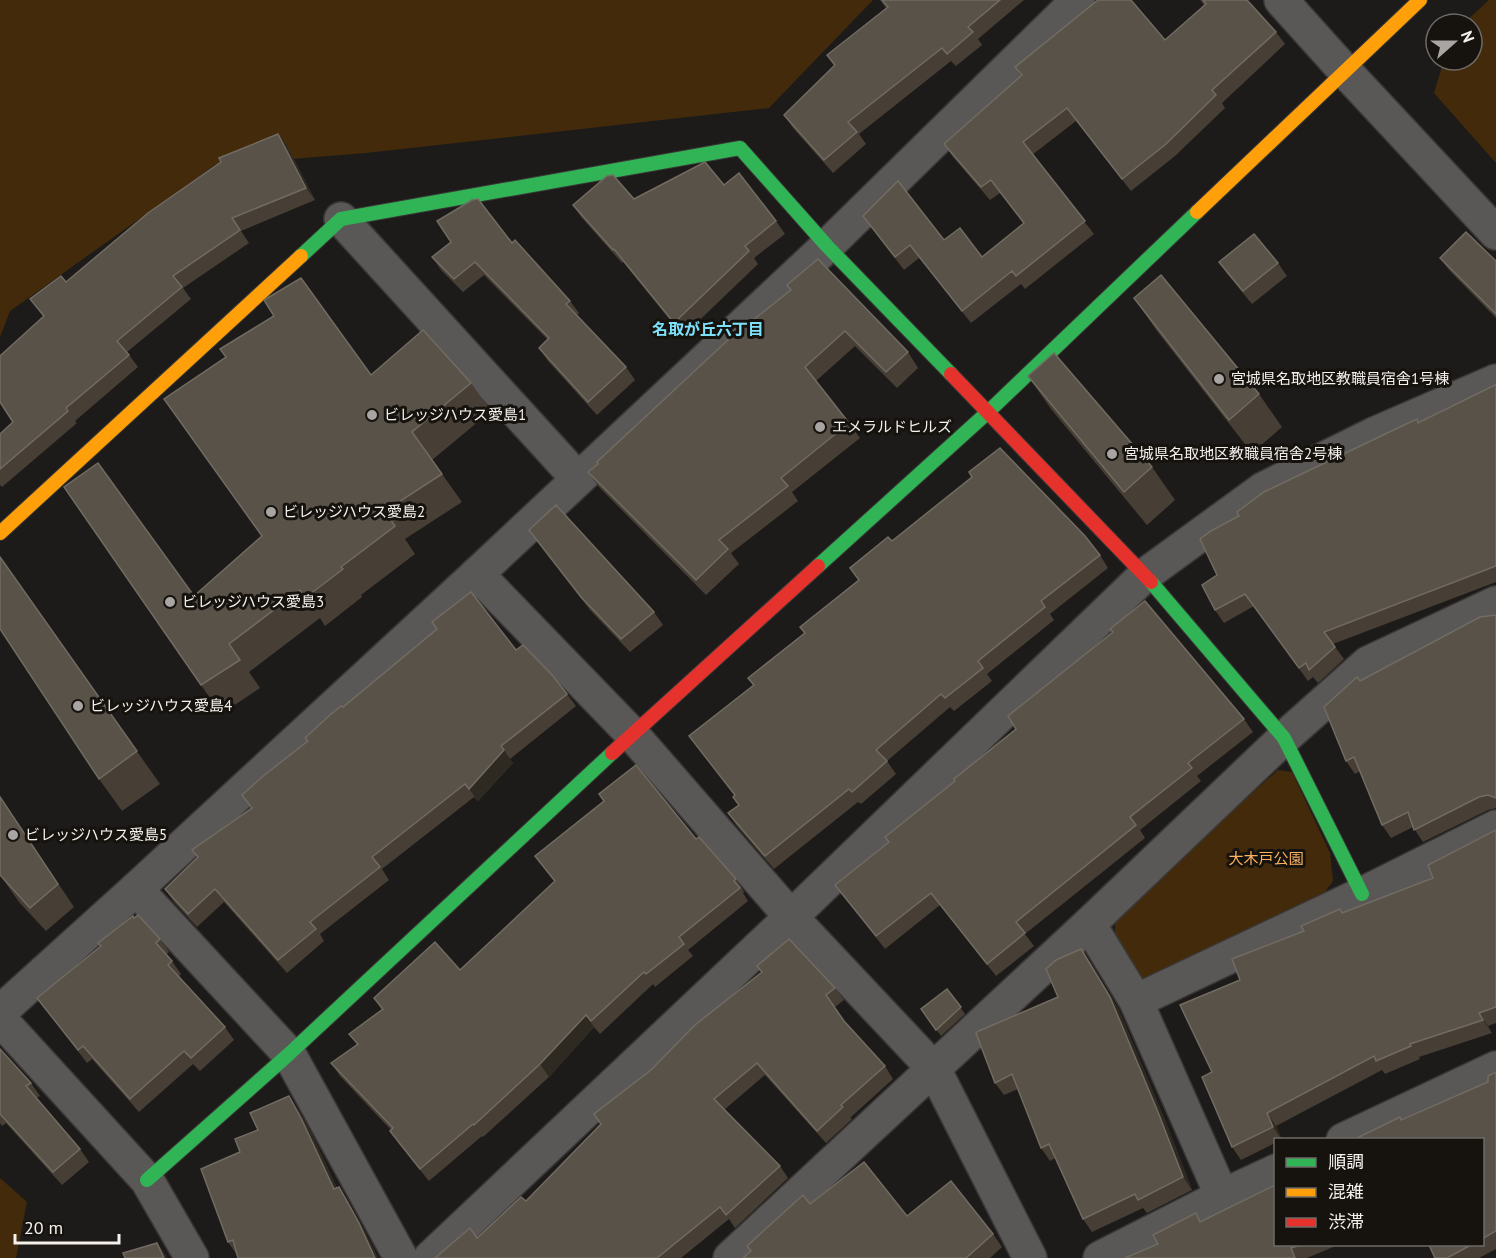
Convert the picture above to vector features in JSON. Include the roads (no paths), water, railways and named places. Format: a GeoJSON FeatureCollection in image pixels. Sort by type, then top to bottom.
{"type":"FeatureCollection","features":[{"type":"Feature","properties":{"kind":"street"},"geometry":{"type":"LineString","coordinates":[[0,1012],[477,574],[827,246],[1078,0]]}},
{"type":"Feature","properties":{"kind":"street"},"geometry":{"type":"LineString","coordinates":[[1281,0],[1496,233]]}},
{"type":"Feature","properties":{"kind":"street"},"geometry":{"type":"LineString","coordinates":[[147,1180],[289,1054],[632,734],[988,412],[1420,0]]}},
{"type":"Feature","properties":{"kind":"street"},"geometry":{"type":"LineString","coordinates":[[0,533],[341,219],[740,148],[827,246],[1145,575],[1284,738],[1362,894]]}},
{"type":"Feature","properties":{"kind":"street"},"geometry":{"type":"LineString","coordinates":[[341,219],[578,479]]}},
{"type":"Feature","properties":{"kind":"street"},"geometry":{"type":"LineString","coordinates":[[430,1258],[791,917],[1145,575],[1263,489],[1374,434],[1496,381]]}},
{"type":"Feature","properties":{"kind":"street"},"geometry":{"type":"LineString","coordinates":[[477,574],[632,734],[791,917],[934,1069],[1030,1258]]}},
{"type":"Feature","properties":{"kind":"street"},"geometry":{"type":"LineString","coordinates":[[730,1258],[1089,924],[1284,738],[1368,663],[1496,603]]}},
{"type":"Feature","properties":{"kind":"street"},"geometry":{"type":"LineString","coordinates":[[1136,1001],[1362,894],[1496,827]]}},
{"type":"Feature","properties":{"kind":"street"},"geometry":{"type":"LineString","coordinates":[[136,889],[289,1054],[401,1258]]}},
{"type":"Feature","properties":{"kind":"street"},"geometry":{"type":"LineString","coordinates":[[1089,924],[1136,1001],[1222,1196]]}},
{"type":"Feature","properties":{"kind":"street"},"geometry":{"type":"LineString","coordinates":[[0,1019],[147,1180],[192,1258]]}},
{"type":"Feature","properties":{"kind":"street"},"geometry":{"type":"LineString","coordinates":[[1347,1138],[1496,1068]]}},
{"type":"Feature","properties":{"kind":"street"},"geometry":{"type":"LineString","coordinates":[[1100,1258],[1274,1171]]}},
{"type":"Feature","properties":{"kind":"place","name":"宮城県名取地区教職員宿舎1号棟"},"geometry":{"type":"Point","coordinates":[1219,379]}},
{"type":"Feature","properties":{"kind":"place","name":"ビレッジハウス愛島1"},"geometry":{"type":"Point","coordinates":[372,415]}},
{"type":"Feature","properties":{"kind":"place","name":"エメラルドヒルズ"},"geometry":{"type":"Point","coordinates":[820,427]}},
{"type":"Feature","properties":{"kind":"place","name":"宮城県名取地区教職員宿舎2号棟"},"geometry":{"type":"Point","coordinates":[1112,454]}},
{"type":"Feature","properties":{"kind":"place","name":"ビレッジハウス愛島2"},"geometry":{"type":"Point","coordinates":[271,512]}},
{"type":"Feature","properties":{"kind":"place","name":"ビレッジハウス愛島3"},"geometry":{"type":"Point","coordinates":[170,602]}},
{"type":"Feature","properties":{"kind":"place","name":"ビレッジハウス愛島4"},"geometry":{"type":"Point","coordinates":[78,706]}},
{"type":"Feature","properties":{"kind":"place","name":"ビレッジハウス愛島5"},"geometry":{"type":"Point","coordinates":[13,835]}},
{"type":"Feature","properties":{"kind":"district","name":"名取が丘六丁目"},"geometry":{"type":"Point","coordinates":[708,329]}},
{"type":"Feature","properties":{"kind":"park label","name":"大木戸公園"},"geometry":{"type":"Point","coordinates":[1266,859]}}]}
